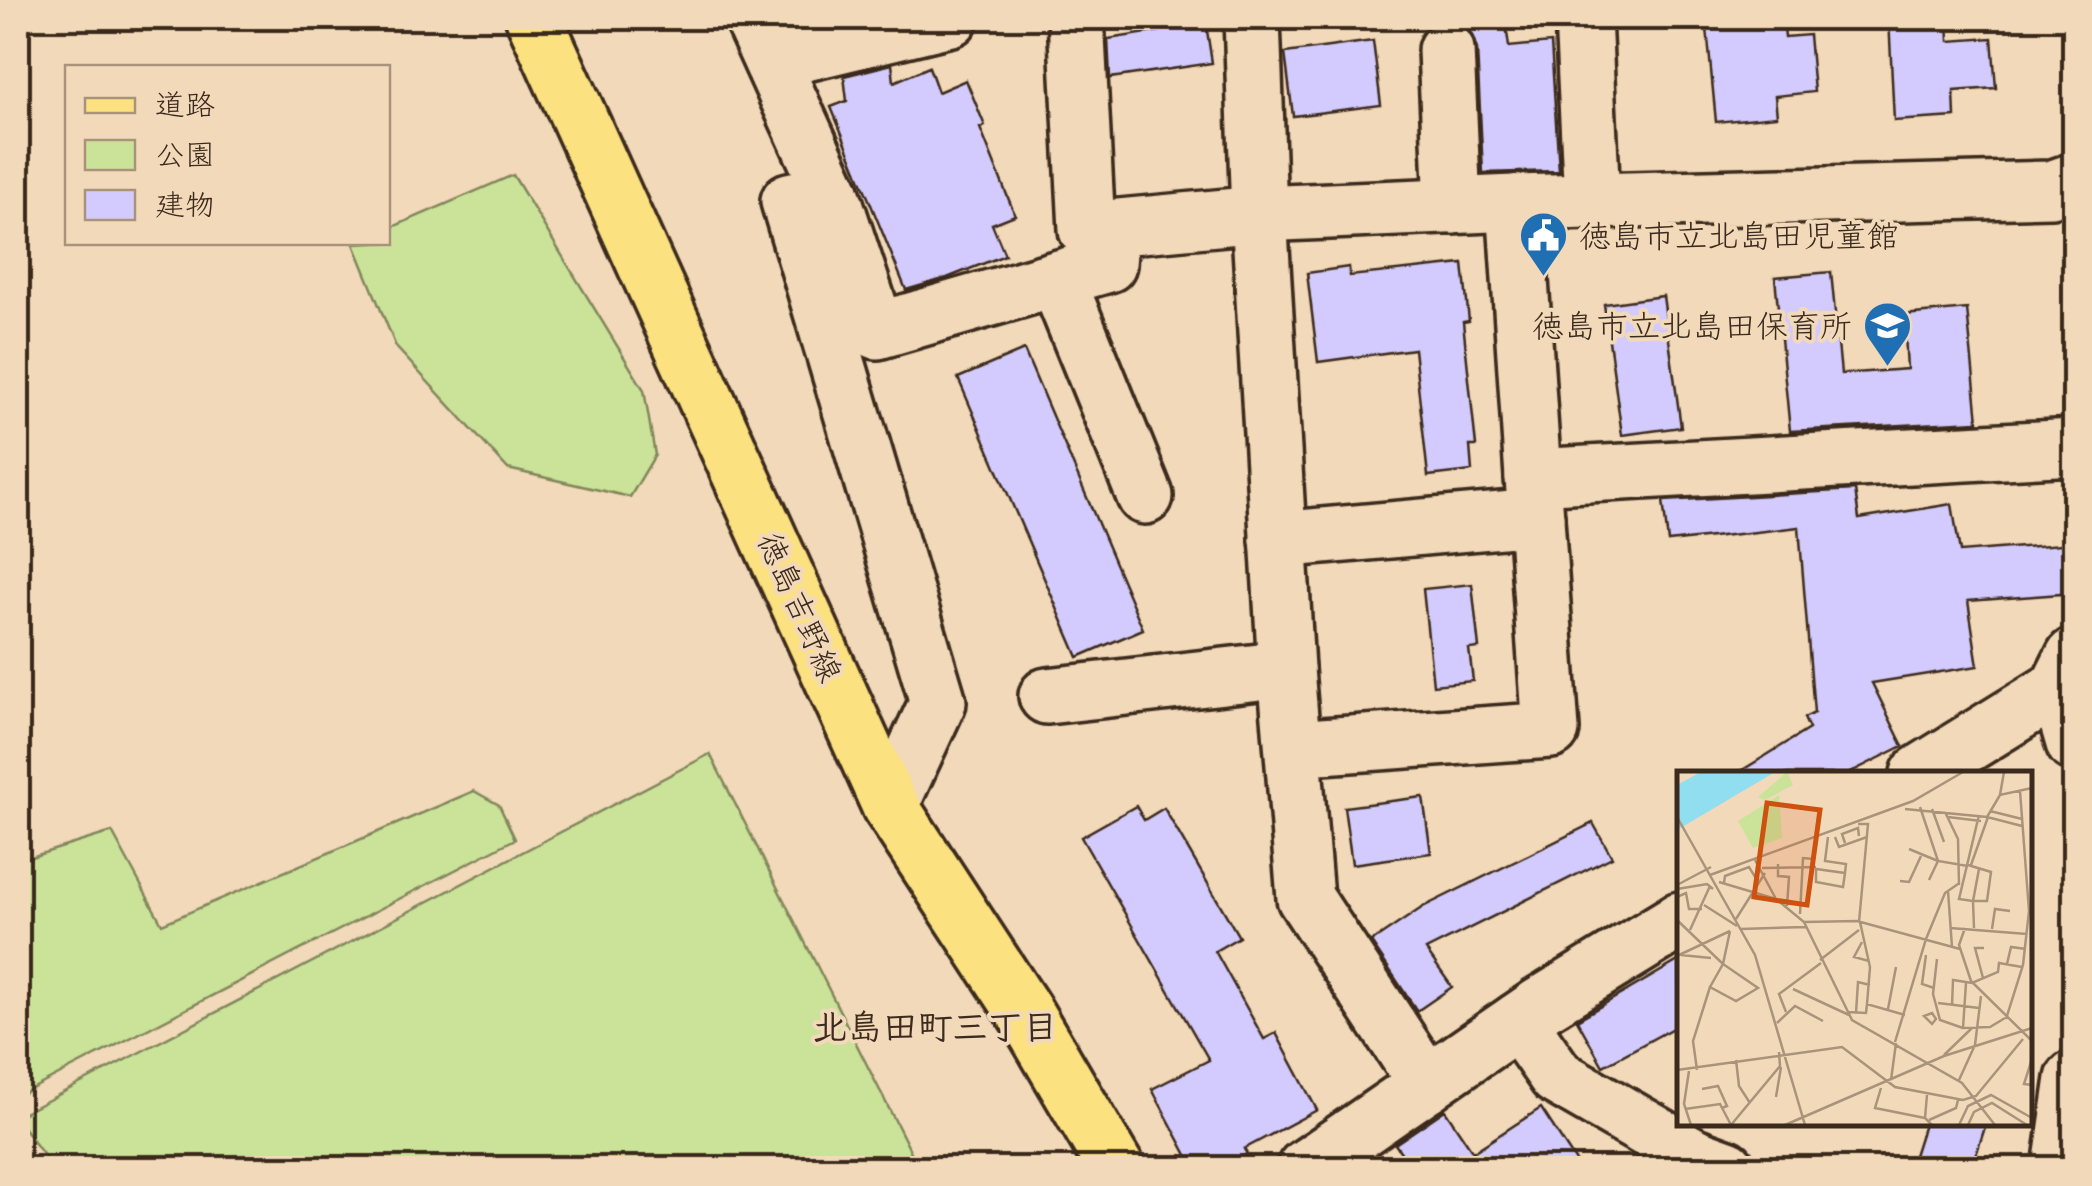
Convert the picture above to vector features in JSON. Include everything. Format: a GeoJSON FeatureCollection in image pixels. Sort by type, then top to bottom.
{"type":"FeatureCollection","features":[{"type":"Feature","properties":{"kind":"main road","name":"徳島吉野線"},"geometry":{"type":"LineString","coordinates":[[534,18],[890,806],[1024,1011],[1116,1168]]}},
{"type":"Feature","properties":{"kind":"street"},"geometry":{"type":"LineString","coordinates":[[950,18],[762,39],[831,192],[877,330],[1108,264],[1112,228]]}},
{"type":"Feature","properties":{"kind":"street"},"geometry":{"type":"LineString","coordinates":[[1076,18],[1087,230],[1259,214],[1592,200],[2051,189],[2074,181]]}},
{"type":"Feature","properties":{"kind":"street"},"geometry":{"type":"LineString","coordinates":[[1252,18],[1278,540],[1305,898],[1427,1084]]}},
{"type":"Feature","properties":{"kind":"street"},"geometry":{"type":"LineString","coordinates":[[1583,18],[1592,200]]}},
{"type":"Feature","properties":{"kind":"street"},"geometry":{"type":"LineString","coordinates":[[1446,50],[1453,206]]}},
{"type":"Feature","properties":{"kind":"street"},"geometry":{"type":"LineString","coordinates":[[831,192],[789,201],[938,702],[890,806]]}},
{"type":"Feature","properties":{"kind":"street"},"geometry":{"type":"LineString","coordinates":[[1292,748],[1551,730],[1515,203]]}},
{"type":"Feature","properties":{"kind":"street"},"geometry":{"type":"LineString","coordinates":[[1057,279],[1145,496]]}},
{"type":"Feature","properties":{"kind":"street"},"geometry":{"type":"LineString","coordinates":[[1278,540],[1535,497],[2074,447]]}},
{"type":"Feature","properties":{"kind":"street"},"geometry":{"type":"LineString","coordinates":[[1046,696],[1286,669]]}},
{"type":"Feature","properties":{"kind":"street"},"geometry":{"type":"LineString","coordinates":[[1922,771],[2066,672],[2074,744]]}},
{"type":"Feature","properties":{"kind":"street"},"geometry":{"type":"LineString","coordinates":[[1305,1168],[1518,1021],[1677,922]]}},
{"type":"Feature","properties":{"kind":"street"},"geometry":{"type":"LineString","coordinates":[[1518,1021],[1556,1077],[1700,1164]]}},
{"type":"Feature","properties":{"kind":"street"},"geometry":{"type":"LineString","coordinates":[[2062,1168],[2074,1078]]}},
{"type":"Feature","properties":{"kind":"green space"},"geometry":{"type":"Polygon","coordinates":[[[513,175],[644,390],[655,455],[630,497],[508,469],[396,347],[354,245],[390,245],[390,228],[513,175]]]}},
{"type":"Feature","properties":{"kind":"green space"},"geometry":{"type":"Polygon","coordinates":[[[710,754],[919,1168],[53,1168],[18,1120],[18,1116],[710,754]]]}},
{"type":"Feature","properties":{"kind":"green space"},"geometry":{"type":"Polygon","coordinates":[[[474,791],[499,805],[515,839],[18,1096],[18,861],[112,832],[162,924],[474,791]]]}},
{"type":"Feature","properties":{"kind":"building"},"geometry":{"type":"Polygon","coordinates":[[[1468,18],[1505,18],[1509,47],[1551,43],[1559,171],[1483,173],[1477,49],[1468,18]]]}},
{"type":"Feature","properties":{"kind":"building"},"geometry":{"type":"Polygon","coordinates":[[[1706,18],[1783,18],[1785,37],[1809,35],[1814,92],[1775,96],[1777,116],[1716,122],[1706,18]]]}},
{"type":"Feature","properties":{"kind":"building"},"geometry":{"type":"Polygon","coordinates":[[[1889,18],[1948,18],[1949,41],[1992,38],[1996,88],[1954,91],[1955,117],[1894,121],[1889,18]]]}},
{"type":"Feature","properties":{"kind":"building"},"geometry":{"type":"Polygon","coordinates":[[[1206,24],[1212,63],[1110,78],[1108,39],[1206,24]]]}},
{"type":"Feature","properties":{"kind":"building"},"geometry":{"type":"Polygon","coordinates":[[[1373,41],[1381,105],[1293,116],[1285,53],[1373,41]]]}},
{"type":"Feature","properties":{"kind":"building"},"geometry":{"type":"Polygon","coordinates":[[[892,64],[894,82],[929,67],[938,92],[966,80],[985,126],[980,128],[1015,215],[992,224],[1005,255],[906,290],[831,107],[847,101],[844,76],[892,64]]]}},
{"type":"Feature","properties":{"kind":"building"},"geometry":{"type":"Polygon","coordinates":[[[1463,264],[1469,321],[1463,322],[1476,446],[1470,446],[1472,471],[1428,476],[1414,349],[1318,362],[1307,273],[1349,267],[1350,276],[1463,264]]]}},
{"type":"Feature","properties":{"kind":"building"},"geometry":{"type":"Polygon","coordinates":[[[1831,272],[1841,374],[1907,369],[1904,315],[1967,309],[1978,421],[1790,431],[1775,277],[1831,272]]]}},
{"type":"Feature","properties":{"kind":"building"},"geometry":{"type":"Polygon","coordinates":[[[1663,296],[1681,427],[1622,435],[1604,304],[1663,296]]]}},
{"type":"Feature","properties":{"kind":"building"},"geometry":{"type":"Polygon","coordinates":[[[1024,350],[1143,629],[1078,657],[958,378],[1024,350]]]}},
{"type":"Feature","properties":{"kind":"building"},"geometry":{"type":"Polygon","coordinates":[[[1855,490],[1859,519],[1952,504],[1960,552],[2074,543],[2074,593],[1968,601],[1978,666],[1872,683],[1903,746],[1853,771],[1741,771],[1809,729],[1804,718],[1814,713],[1799,527],[1668,542],[1663,501],[1855,490]]]}},
{"type":"Feature","properties":{"kind":"building"},"geometry":{"type":"Polygon","coordinates":[[[1472,584],[1479,648],[1469,649],[1473,681],[1433,685],[1423,589],[1472,584]]]}},
{"type":"Feature","properties":{"kind":"building"},"geometry":{"type":"Polygon","coordinates":[[[1423,797],[1431,853],[1352,864],[1344,807],[1423,797]]]}},
{"type":"Feature","properties":{"kind":"building"},"geometry":{"type":"Polygon","coordinates":[[[1136,806],[1144,820],[1164,808],[1239,937],[1215,951],[1264,1039],[1276,1033],[1317,1110],[1244,1149],[1247,1154],[1219,1168],[1194,1168],[1152,1089],[1209,1060],[1081,837],[1136,806]]]}},
{"type":"Feature","properties":{"kind":"building"},"geometry":{"type":"Polygon","coordinates":[[[1593,823],[1612,857],[1426,950],[1452,987],[1417,1011],[1371,942],[1423,907],[1593,823]]]}},
{"type":"Feature","properties":{"kind":"building"},"geometry":{"type":"Polygon","coordinates":[[[1677,962],[1677,1026],[1603,1066],[1577,1020],[1677,962]]]}},
{"type":"Feature","properties":{"kind":"building"},"geometry":{"type":"Polygon","coordinates":[[[1541,1108],[1580,1168],[1412,1168],[1395,1144],[1445,1110],[1473,1152],[1541,1108]]]}},
{"type":"Feature","properties":{"kind":"building"},"geometry":{"type":"Polygon","coordinates":[[[1923,1126],[1985,1126],[1972,1168],[1910,1168],[1923,1126]]]}},
{"type":"Feature","properties":{"kind":"place","name":"徳島市立北島田児童館"},"geometry":{"type":"Point","coordinates":[1544,278]}},
{"type":"Feature","properties":{"kind":"place","name":"徳島市立北島田保育所"},"geometry":{"type":"Point","coordinates":[1887,368]}},
{"type":"Feature","properties":{"kind":"district","name":"北島田町三丁目"},"geometry":{"type":"Point","coordinates":[935,1027]}}]}
